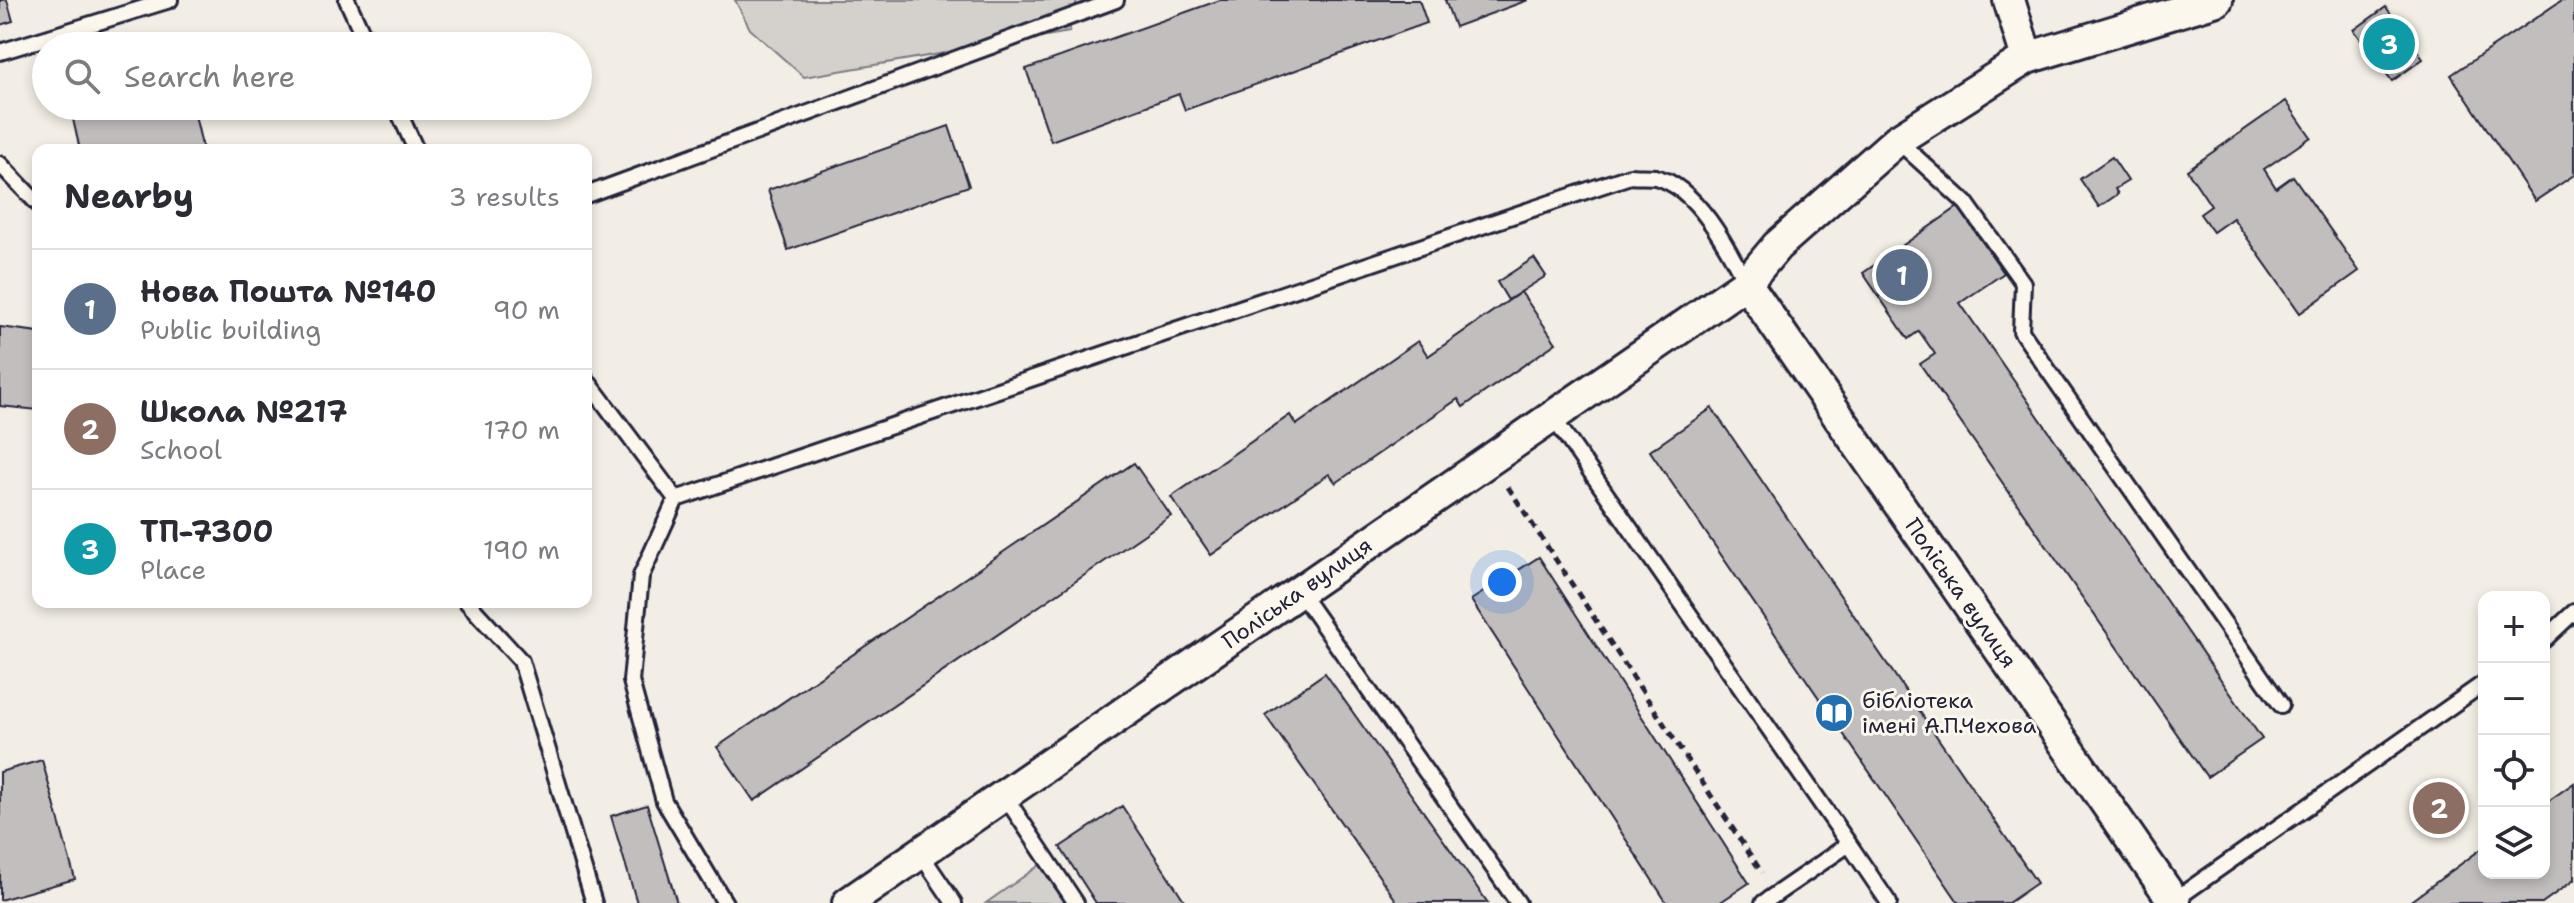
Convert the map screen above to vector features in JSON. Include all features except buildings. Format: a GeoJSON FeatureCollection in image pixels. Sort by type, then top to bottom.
{"type":"FeatureCollection","features":[{"type":"Feature","properties":{"kind":"street"},"geometry":{"type":"LineString","coordinates":[[2009,0],[2027,58]]}},
{"type":"Feature","properties":{"kind":"street","name":"Поліська вулиця"},"geometry":{"type":"LineString","coordinates":[[848,903],[1746,283],[1777,246],[1897,140],[2027,58],[2217,0]]}},
{"type":"Feature","properties":{"kind":"street","name":"Поліська вулиця"},"geometry":{"type":"LineString","coordinates":[[1746,283],[2173,902]]}},
{"type":"Feature","properties":{"kind":"lane"},"geometry":{"type":"LineString","coordinates":[[65,32],[170,0]]}},
{"type":"Feature","properties":{"kind":"lane"},"geometry":{"type":"LineString","coordinates":[[347,0],[362,32]]}},
{"type":"Feature","properties":{"kind":"lane"},"geometry":{"type":"LineString","coordinates":[[592,193],[1116,0]]}},
{"type":"Feature","properties":{"kind":"lane"},"geometry":{"type":"LineString","coordinates":[[0,52],[32,42]]}},
{"type":"Feature","properties":{"kind":"lane"},"geometry":{"type":"LineString","coordinates":[[402,120],[413,144]]}},
{"type":"Feature","properties":{"kind":"lane"},"geometry":{"type":"LineString","coordinates":[[1897,140],[1966,203],[2023,283],[2021,331],[2281,705]]}},
{"type":"Feature","properties":{"kind":"lane"},"geometry":{"type":"LineString","coordinates":[[0,164],[32,198]]}},
{"type":"Feature","properties":{"kind":"lane"},"geometry":{"type":"LineString","coordinates":[[725,903],[664,801],[631,681],[641,576],[676,499],[1630,176],[1656,177],[1690,195],[1733,258],[1746,283]]}},
{"type":"Feature","properties":{"kind":"lane"},"geometry":{"type":"LineString","coordinates":[[592,387],[676,499]]}},
{"type":"Feature","properties":{"kind":"lane"},"geometry":{"type":"LineString","coordinates":[[1552,416],[1889,903]]}},
{"type":"Feature","properties":{"kind":"lane"},"geometry":{"type":"LineString","coordinates":[[1299,591],[1518,903]]}},
{"type":"Feature","properties":{"kind":"lane"},"geometry":{"type":"LineString","coordinates":[[472,608],[521,661],[594,903]]}},
{"type":"Feature","properties":{"kind":"lane"},"geometry":{"type":"LineString","coordinates":[[2550,634],[2574,612]]}},
{"type":"Feature","properties":{"kind":"lane"},"geometry":{"type":"LineString","coordinates":[[2173,902],[2478,687]]}},
{"type":"Feature","properties":{"kind":"lane"},"geometry":{"type":"LineString","coordinates":[[1004,795],[1076,903]]}},
{"type":"Feature","properties":{"kind":"lane"},"geometry":{"type":"LineString","coordinates":[[1763,903],[1849,844]]}},
{"type":"Feature","properties":{"kind":"lane"},"geometry":{"type":"LineString","coordinates":[[920,853],[954,903]]}},
{"type":"Feature","properties":{"kind":"path"},"geometry":{"type":"LineString","coordinates":[[1490,460],[1776,894]]}},
{"type":"Feature","properties":{"kind":"shaded area"},"geometry":{"type":"Polygon","coordinates":[[[735,0],[1077,0],[1069,32],[804,77],[750,29],[735,0]]]}},
{"type":"Feature","properties":{"kind":"shaded area"},"geometry":{"type":"Polygon","coordinates":[[[1040,865],[1065,903],[986,903],[1040,865]]]}},
{"type":"Feature","properties":{"kind":"place","name":"ТП-7300"},"geometry":{"type":"Point","coordinates":[2389,44]}},
{"type":"Feature","properties":{"kind":"place","name":"Нова Пошта №140"},"geometry":{"type":"Point","coordinates":[1902,275]}},
{"type":"Feature","properties":{"kind":"place","name":"бібліотека імені А.П.Чехова"},"geometry":{"type":"Point","coordinates":[1834,713]}},
{"type":"Feature","properties":{"kind":"place","name":"Школа №217"},"geometry":{"type":"Point","coordinates":[2439,808]}}]}
